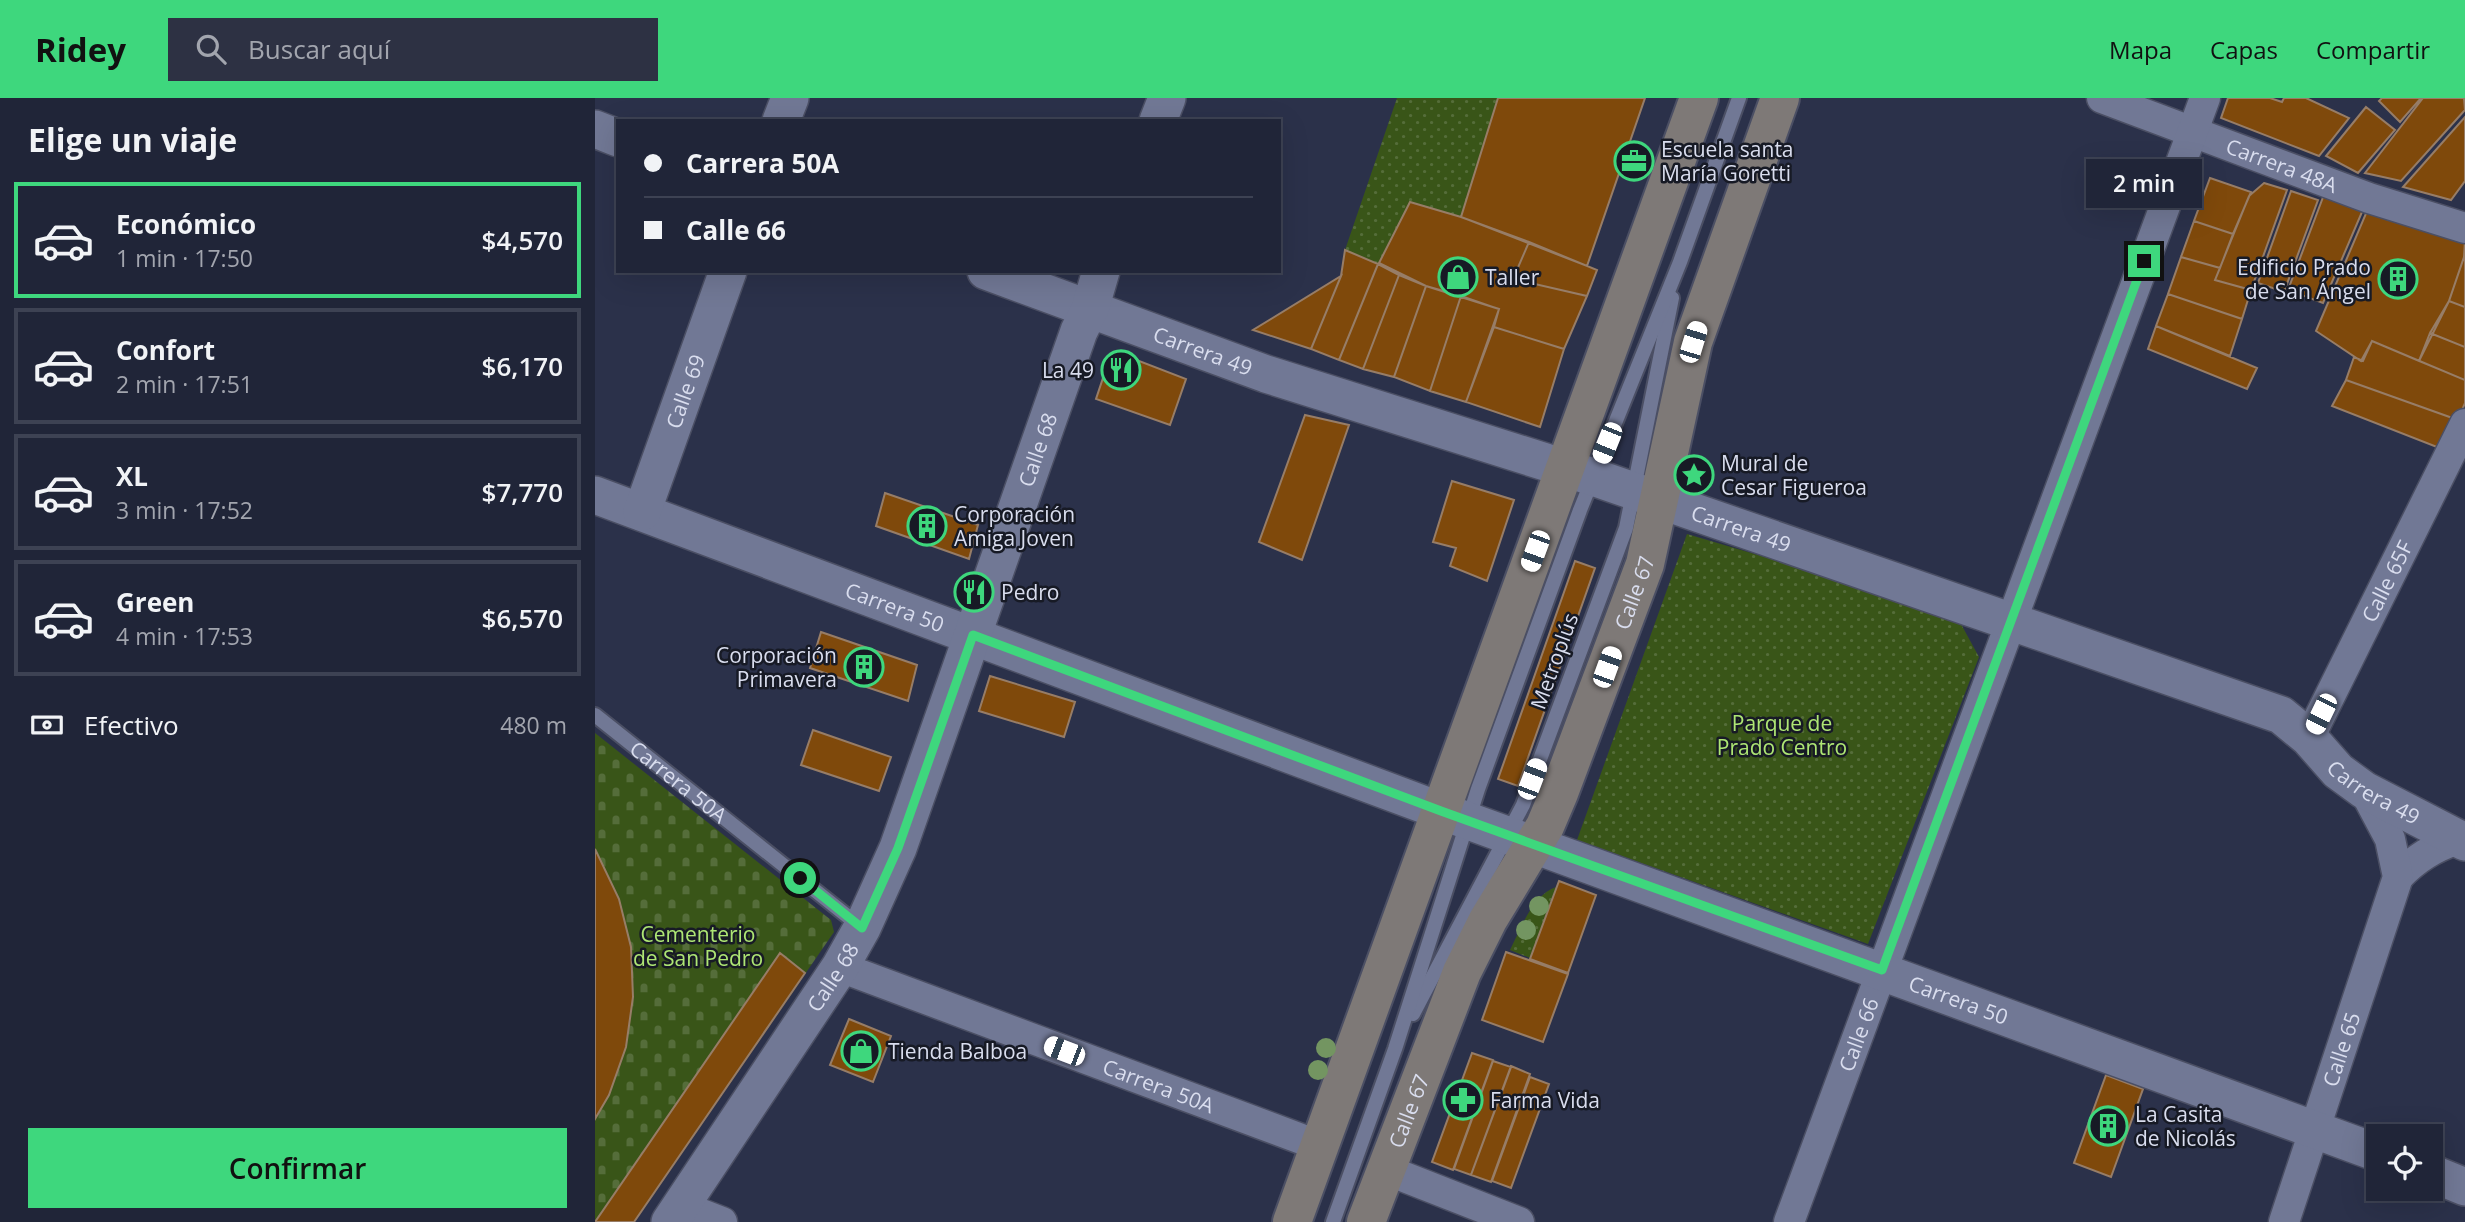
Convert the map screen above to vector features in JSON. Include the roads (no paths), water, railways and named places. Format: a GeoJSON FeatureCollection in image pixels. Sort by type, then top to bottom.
{"type":"FeatureCollection","features":[{"type":"Feature","properties":{"kind":"main road"},"geometry":{"type":"LineString","coordinates":[[1292,1222],[1319,1146],[1455,816],[1579,473],[1699,98]]}},
{"type":"Feature","properties":{"kind":"main road","name":"Calle 67"},"geometry":{"type":"LineString","coordinates":[[1366,1222],[1384,1169],[1475,944],[1521,839],[1569,770],[1641,576],[1647,496],[1693,342],[1780,98]]}},
{"type":"Feature","properties":{"kind":"street"},"geometry":{"type":"LineString","coordinates":[[782,119],[790,98]]}},
{"type":"Feature","properties":{"kind":"street"},"geometry":{"type":"LineString","coordinates":[[1159,119],[1167,98]]}},
{"type":"Feature","properties":{"kind":"street","name":"Carrera 48A"},"geometry":{"type":"LineString","coordinates":[[2102,98],[2369,198],[2465,228]]}},
{"type":"Feature","properties":{"kind":"street","name":"Calle 66"},"geometry":{"type":"LineString","coordinates":[[1789,1222],[2205,98]]}},
{"type":"Feature","properties":{"kind":"street"},"geometry":{"type":"LineString","coordinates":[[595,130],[616,137]]}},
{"type":"Feature","properties":{"kind":"street","name":"Calle 69"},"geometry":{"type":"LineString","coordinates":[[642,512],[726,273]]}},
{"type":"Feature","properties":{"kind":"street","name":"Carrera 49"},"geometry":{"type":"LineString","coordinates":[[991,273],[1266,373],[1579,473],[2281,715],[2309,738],[2338,771],[2364,790],[2462,841]]}},
{"type":"Feature","properties":{"kind":"street","name":"Calle 68"},"geometry":{"type":"LineString","coordinates":[[675,1214],[840,967],[862,928],[898,848],[1079,331],[1090,309],[1100,273]]}},
{"type":"Feature","properties":{"kind":"street","name":"Calle 65F"},"geometry":{"type":"LineString","coordinates":[[2309,738],[2465,424]]}},
{"type":"Feature","properties":{"kind":"street","name":"Carrera 50"},"geometry":{"type":"LineString","coordinates":[[595,495],[1455,816],[2366,1148]]}},
{"type":"Feature","properties":{"kind":"street","name":"Calle 65"},"geometry":{"type":"LineString","coordinates":[[2284,1222],[2317,1129],[2398,877],[2390,839],[2364,790]]}},
{"type":"Feature","properties":{"kind":"street"},"geometry":{"type":"LineString","coordinates":[[2398,877],[2415,860],[2435,847],[2462,841]]}},
{"type":"Feature","properties":{"kind":"street","name":"Carrera 50A"},"geometry":{"type":"LineString","coordinates":[[840,967],[1319,1146]]}},
{"type":"Feature","properties":{"kind":"street"},"geometry":{"type":"LineString","coordinates":[[1384,1169],[1519,1222]]}},
{"type":"Feature","properties":{"kind":"street"},"geometry":{"type":"LineString","coordinates":[[2443,1178],[2465,1187]]}},
{"type":"Feature","properties":{"kind":"street"},"geometry":{"type":"LineString","coordinates":[[675,1214],[722,1222]]}},
{"type":"Feature","properties":{"kind":"lane"},"geometry":{"type":"LineString","coordinates":[[1579,473],[1679,262],[1739,98]]}},
{"type":"Feature","properties":{"kind":"lane"},"geometry":{"type":"LineString","coordinates":[[1647,496],[1679,262]]}},
{"type":"Feature","properties":{"kind":"lane","name":"Carrera 50A"},"geometry":{"type":"LineString","coordinates":[[595,715],[862,928]]}},
{"type":"Feature","properties":{"kind":"lane"},"geometry":{"type":"LineString","coordinates":[[1333,1222],[1395,1049],[1455,816]]}},
{"type":"Feature","properties":{"kind":"lane"},"geometry":{"type":"LineString","coordinates":[[1395,1049],[1521,839]]}},
{"type":"Feature","properties":{"kind":"place","name":"Escuela santa María Goretti"},"geometry":{"type":"Point","coordinates":[1634,161]}},
{"type":"Feature","properties":{"kind":"place","name":"Taller"},"geometry":{"type":"Point","coordinates":[1458,277]}},
{"type":"Feature","properties":{"kind":"place","name":"Edificio Prado de San Ángel"},"geometry":{"type":"Point","coordinates":[2398,279]}},
{"type":"Feature","properties":{"kind":"place","name":"La 49"},"geometry":{"type":"Point","coordinates":[1121,370]}},
{"type":"Feature","properties":{"kind":"place","name":"Mural de Cesar Figueroa"},"geometry":{"type":"Point","coordinates":[1694,475]}},
{"type":"Feature","properties":{"kind":"place","name":"Corporación Amiga Joven"},"geometry":{"type":"Point","coordinates":[927,526]}},
{"type":"Feature","properties":{"kind":"place","name":"Pedro"},"geometry":{"type":"Point","coordinates":[974,592]}},
{"type":"Feature","properties":{"kind":"place","name":"Corporación Primavera"},"geometry":{"type":"Point","coordinates":[864,667]}},
{"type":"Feature","properties":{"kind":"place","name":"Tienda Balboa"},"geometry":{"type":"Point","coordinates":[861,1051]}},
{"type":"Feature","properties":{"kind":"place","name":"Farma Vida"},"geometry":{"type":"Point","coordinates":[1463,1100]}},
{"type":"Feature","properties":{"kind":"place","name":"La Casita de Nicolás"},"geometry":{"type":"Point","coordinates":[2108,1126]}},
{"type":"Feature","properties":{"kind":"park label","name":"Parque de Prado Centro"},"geometry":{"type":"Point","coordinates":[1782,735]}},
{"type":"Feature","properties":{"kind":"park label","name":"Cementerio de San Pedro"},"geometry":{"type":"Point","coordinates":[698,946]}}]}
